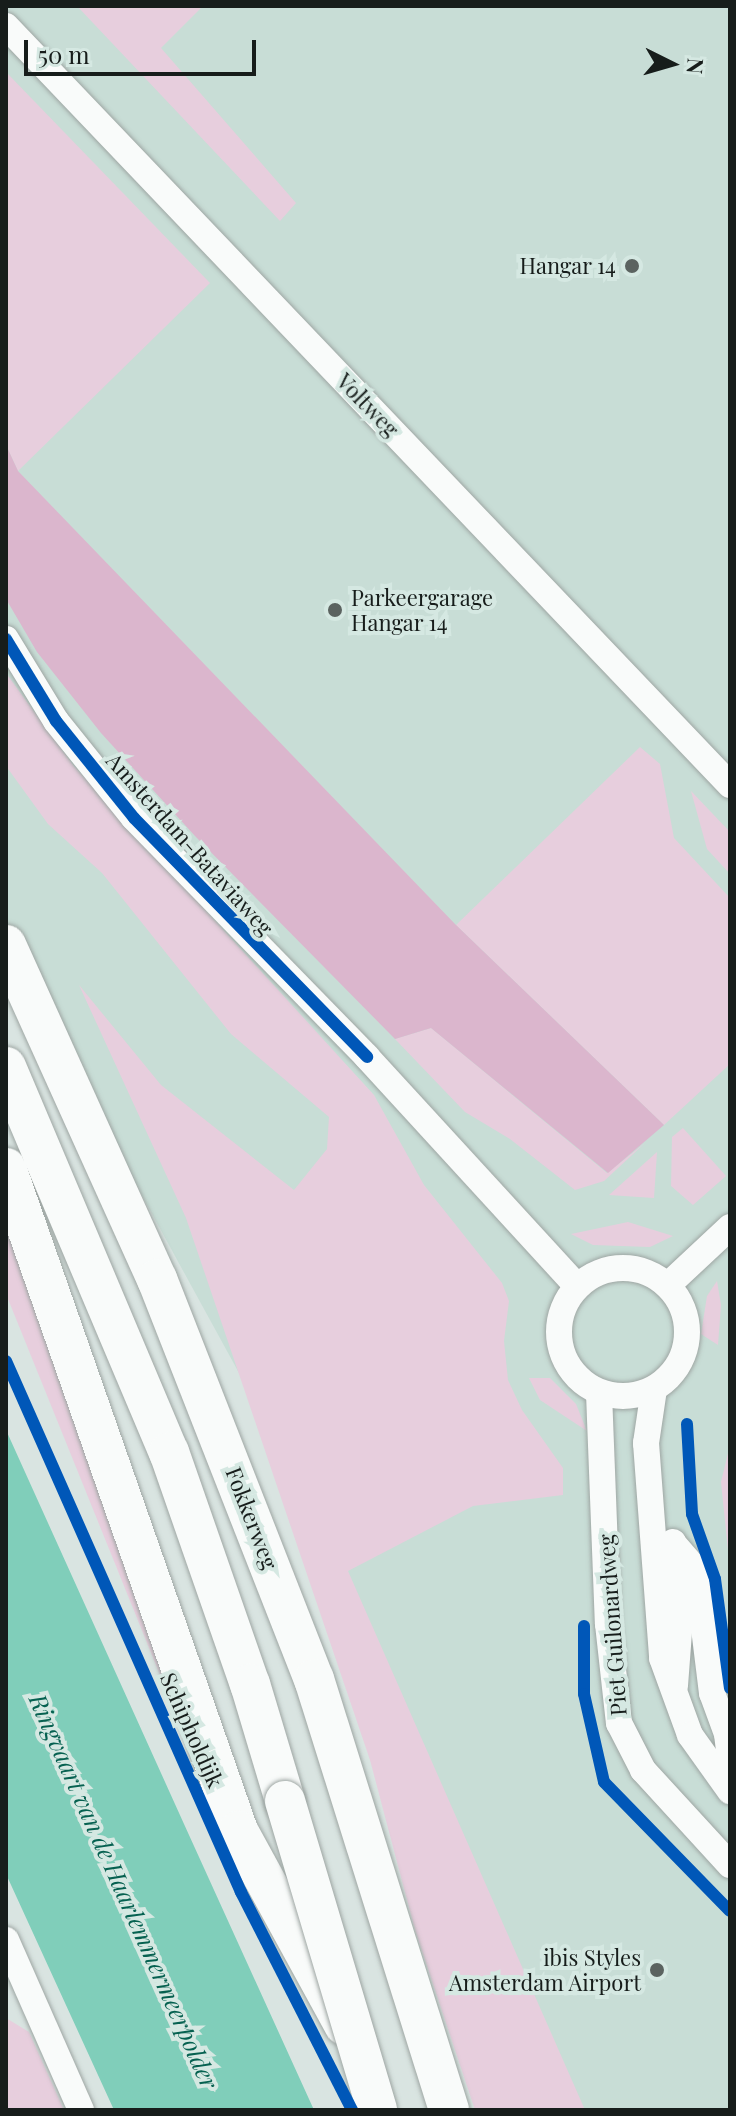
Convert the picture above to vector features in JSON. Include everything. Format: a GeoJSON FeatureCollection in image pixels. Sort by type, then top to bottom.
{"type":"FeatureCollection","features":[{"type":"Feature","properties":{"kind":"main road","name":"Fokkerweg"},"geometry":{"type":"LineString","coordinates":[[6,945],[157,1279],[309,1664],[449,2110]]}},
{"type":"Feature","properties":{"kind":"main road"},"geometry":{"type":"LineString","coordinates":[[6,1067],[169,1452],[250,1684],[377,2110]]}},
{"type":"Feature","properties":{"kind":"main road"},"geometry":{"type":"LineString","coordinates":[[6,1168],[238,1831],[388,2110]]}},
{"type":"Feature","properties":{"kind":"street","name":"Voltweg"},"geometry":{"type":"LineString","coordinates":[[6,26],[730,785]]}},
{"type":"Feature","properties":{"kind":"street","name":"Amsterdam-Bataviaweg"},"geometry":{"type":"LineString","coordinates":[[6,639],[56,721],[134,818],[367,1057],[577,1286]]}},
{"type":"Feature","properties":{"kind":"street"},"geometry":{"type":"LineString","coordinates":[[668,1285],[730,1227]]}},
{"type":"Feature","properties":{"kind":"street"},"geometry":{"type":"LineString","coordinates":[[623,1267],[647,1272],[668,1285],[682,1305],[688,1329],[685,1353],[673,1374],[654,1389],[627,1397],[599,1393],[583,1384],[561,1353],[558,1329],[563,1305],[577,1286],[598,1272],[623,1267]]}},
{"type":"Feature","properties":{"kind":"street","name":"Piet Guilonardweg"},"geometry":{"type":"LineString","coordinates":[[654,1389],[646,1443],[655,1621],[690,1735],[730,1791]]}},
{"type":"Feature","properties":{"kind":"street","name":"Piet Guilonardweg"},"geometry":{"type":"LineString","coordinates":[[599,1393],[608,1624],[619,1723],[643,1770],[730,1865]]}},
{"type":"Feature","properties":{"kind":"street"},"geometry":{"type":"LineString","coordinates":[[650,1512],[697,1571],[712,1693],[727,1734],[730,1759]]}},
{"type":"Feature","properties":{"kind":"street","name":"Piet Guilonardweg"},"geometry":{"type":"LineString","coordinates":[[673,1543],[680,1619],[675,1694]]}},
{"type":"Feature","properties":{"kind":"street"},"geometry":{"type":"LineString","coordinates":[[6,1940],[81,2110]]}},
{"type":"Feature","properties":{"kind":"shaded area"},"geometry":{"type":"Polygon","coordinates":[[[6,6],[730,6],[730,2110],[547,2110],[280,1448],[6,947],[6,6]]]}},
{"type":"Feature","properties":{"kind":"shaded area"},"geometry":{"type":"Polygon","coordinates":[[[77,6],[203,6],[161,48],[296,203],[280,221],[77,6]]]}},
{"type":"Feature","properties":{"kind":"shaded area"},"geometry":{"type":"Polygon","coordinates":[[[6,72],[210,283],[18,471],[6,445],[6,72]]]}},
{"type":"Feature","properties":{"kind":"shaded area"},"geometry":{"type":"Polygon","coordinates":[[[6,445],[18,471],[456,925],[664,1125],[608,1173],[431,1028],[395,1039],[195,836],[101,733],[37,652],[6,599],[6,445]]]}},
{"type":"Feature","properties":{"kind":"shaded area"},"geometry":{"type":"Polygon","coordinates":[[[6,673],[73,765],[374,1095],[424,1185],[502,1283],[509,1301],[504,1341],[508,1380],[522,1410],[563,1468],[563,1495],[473,1506],[348,1571],[585,2110],[475,2110],[415,1930],[370,1760],[186,1218],[79,985],[161,1085],[294,1190],[327,1149],[329,1117],[231,1034],[102,873],[48,824],[6,766],[6,673]]]}},
{"type":"Feature","properties":{"kind":"shaded area"},"geometry":{"type":"Polygon","coordinates":[[[640,747],[660,764],[674,838],[730,898],[730,1064],[664,1125],[456,925],[640,747]]]}},
{"type":"Feature","properties":{"kind":"shaded area"},"geometry":{"type":"Polygon","coordinates":[[[691,791],[730,832],[730,874],[707,849],[691,791]]]}},
{"type":"Feature","properties":{"kind":"shaded area"},"geometry":{"type":"Polygon","coordinates":[[[431,1028],[607,1173],[645,1143],[604,1181],[575,1190],[510,1139],[465,1112],[395,1039],[431,1028]]]}},
{"type":"Feature","properties":{"kind":"shaded area"},"geometry":{"type":"Polygon","coordinates":[[[683,1128],[726,1176],[693,1205],[671,1186],[672,1137],[683,1128]]]}},
{"type":"Feature","properties":{"kind":"shaded area"},"geometry":{"type":"Polygon","coordinates":[[[657,1152],[654,1198],[609,1195],[657,1152]]]}},
{"type":"Feature","properties":{"kind":"shaded area"},"geometry":{"type":"Polygon","coordinates":[[[6,1211],[179,1722],[6,1294],[6,1211]]]}},
{"type":"Feature","properties":{"kind":"shaded area"},"geometry":{"type":"Polygon","coordinates":[[[628,1222],[673,1236],[650,1247],[593,1245],[571,1234],[628,1222]]]}},
{"type":"Feature","properties":{"kind":"shaded area"},"geometry":{"type":"Polygon","coordinates":[[[717,1281],[721,1305],[718,1345],[701,1334],[707,1296],[717,1281]]]}},
{"type":"Feature","properties":{"kind":"shaded area"},"geometry":{"type":"Polygon","coordinates":[[[529,1378],[550,1378],[576,1404],[587,1431],[540,1400],[529,1378]]]}},
{"type":"Feature","properties":{"kind":"shaded area"},"geometry":{"type":"Polygon","coordinates":[[[730,1445],[730,1570],[721,1482],[730,1445]]]}},
{"type":"Feature","properties":{"kind":"shaded area"},"geometry":{"type":"Polygon","coordinates":[[[6,2018],[29,2032],[64,2110],[6,2110],[6,2018]]]}},
{"type":"Feature","properties":{"kind":"water","name":"Ringvaart van de Haarlemmermeerpolder"},"geometry":{"type":"Polygon","coordinates":[[[6,1430],[314,2110],[114,2110],[6,1874],[6,1430]]]}},
{"type":"Feature","properties":{"kind":"cycle path"},"geometry":{"type":"LineString","coordinates":[[6,639],[56,721],[134,818],[367,1057]]}},
{"type":"Feature","properties":{"kind":"cycle path","name":"Schipholdijk"},"geometry":{"type":"LineString","coordinates":[[6,1361],[241,1892],[352,2110]]}},
{"type":"Feature","properties":{"kind":"cycle path"},"geometry":{"type":"LineString","coordinates":[[687,1424],[692,1514],[715,1579],[730,1688]]}},
{"type":"Feature","properties":{"kind":"cycle path"},"geometry":{"type":"LineString","coordinates":[[584,1626],[584,1694],[604,1782],[730,1911]]}},
{"type":"Feature","properties":{"kind":"place","name":"Hangar 14"},"geometry":{"type":"Point","coordinates":[632,266]}},
{"type":"Feature","properties":{"kind":"place","name":"Parkeergarage Hangar 14"},"geometry":{"type":"Point","coordinates":[335,610]}},
{"type":"Feature","properties":{"kind":"place","name":"ibis Styles Amsterdam Airport"},"geometry":{"type":"Point","coordinates":[657,1970]}}]}
